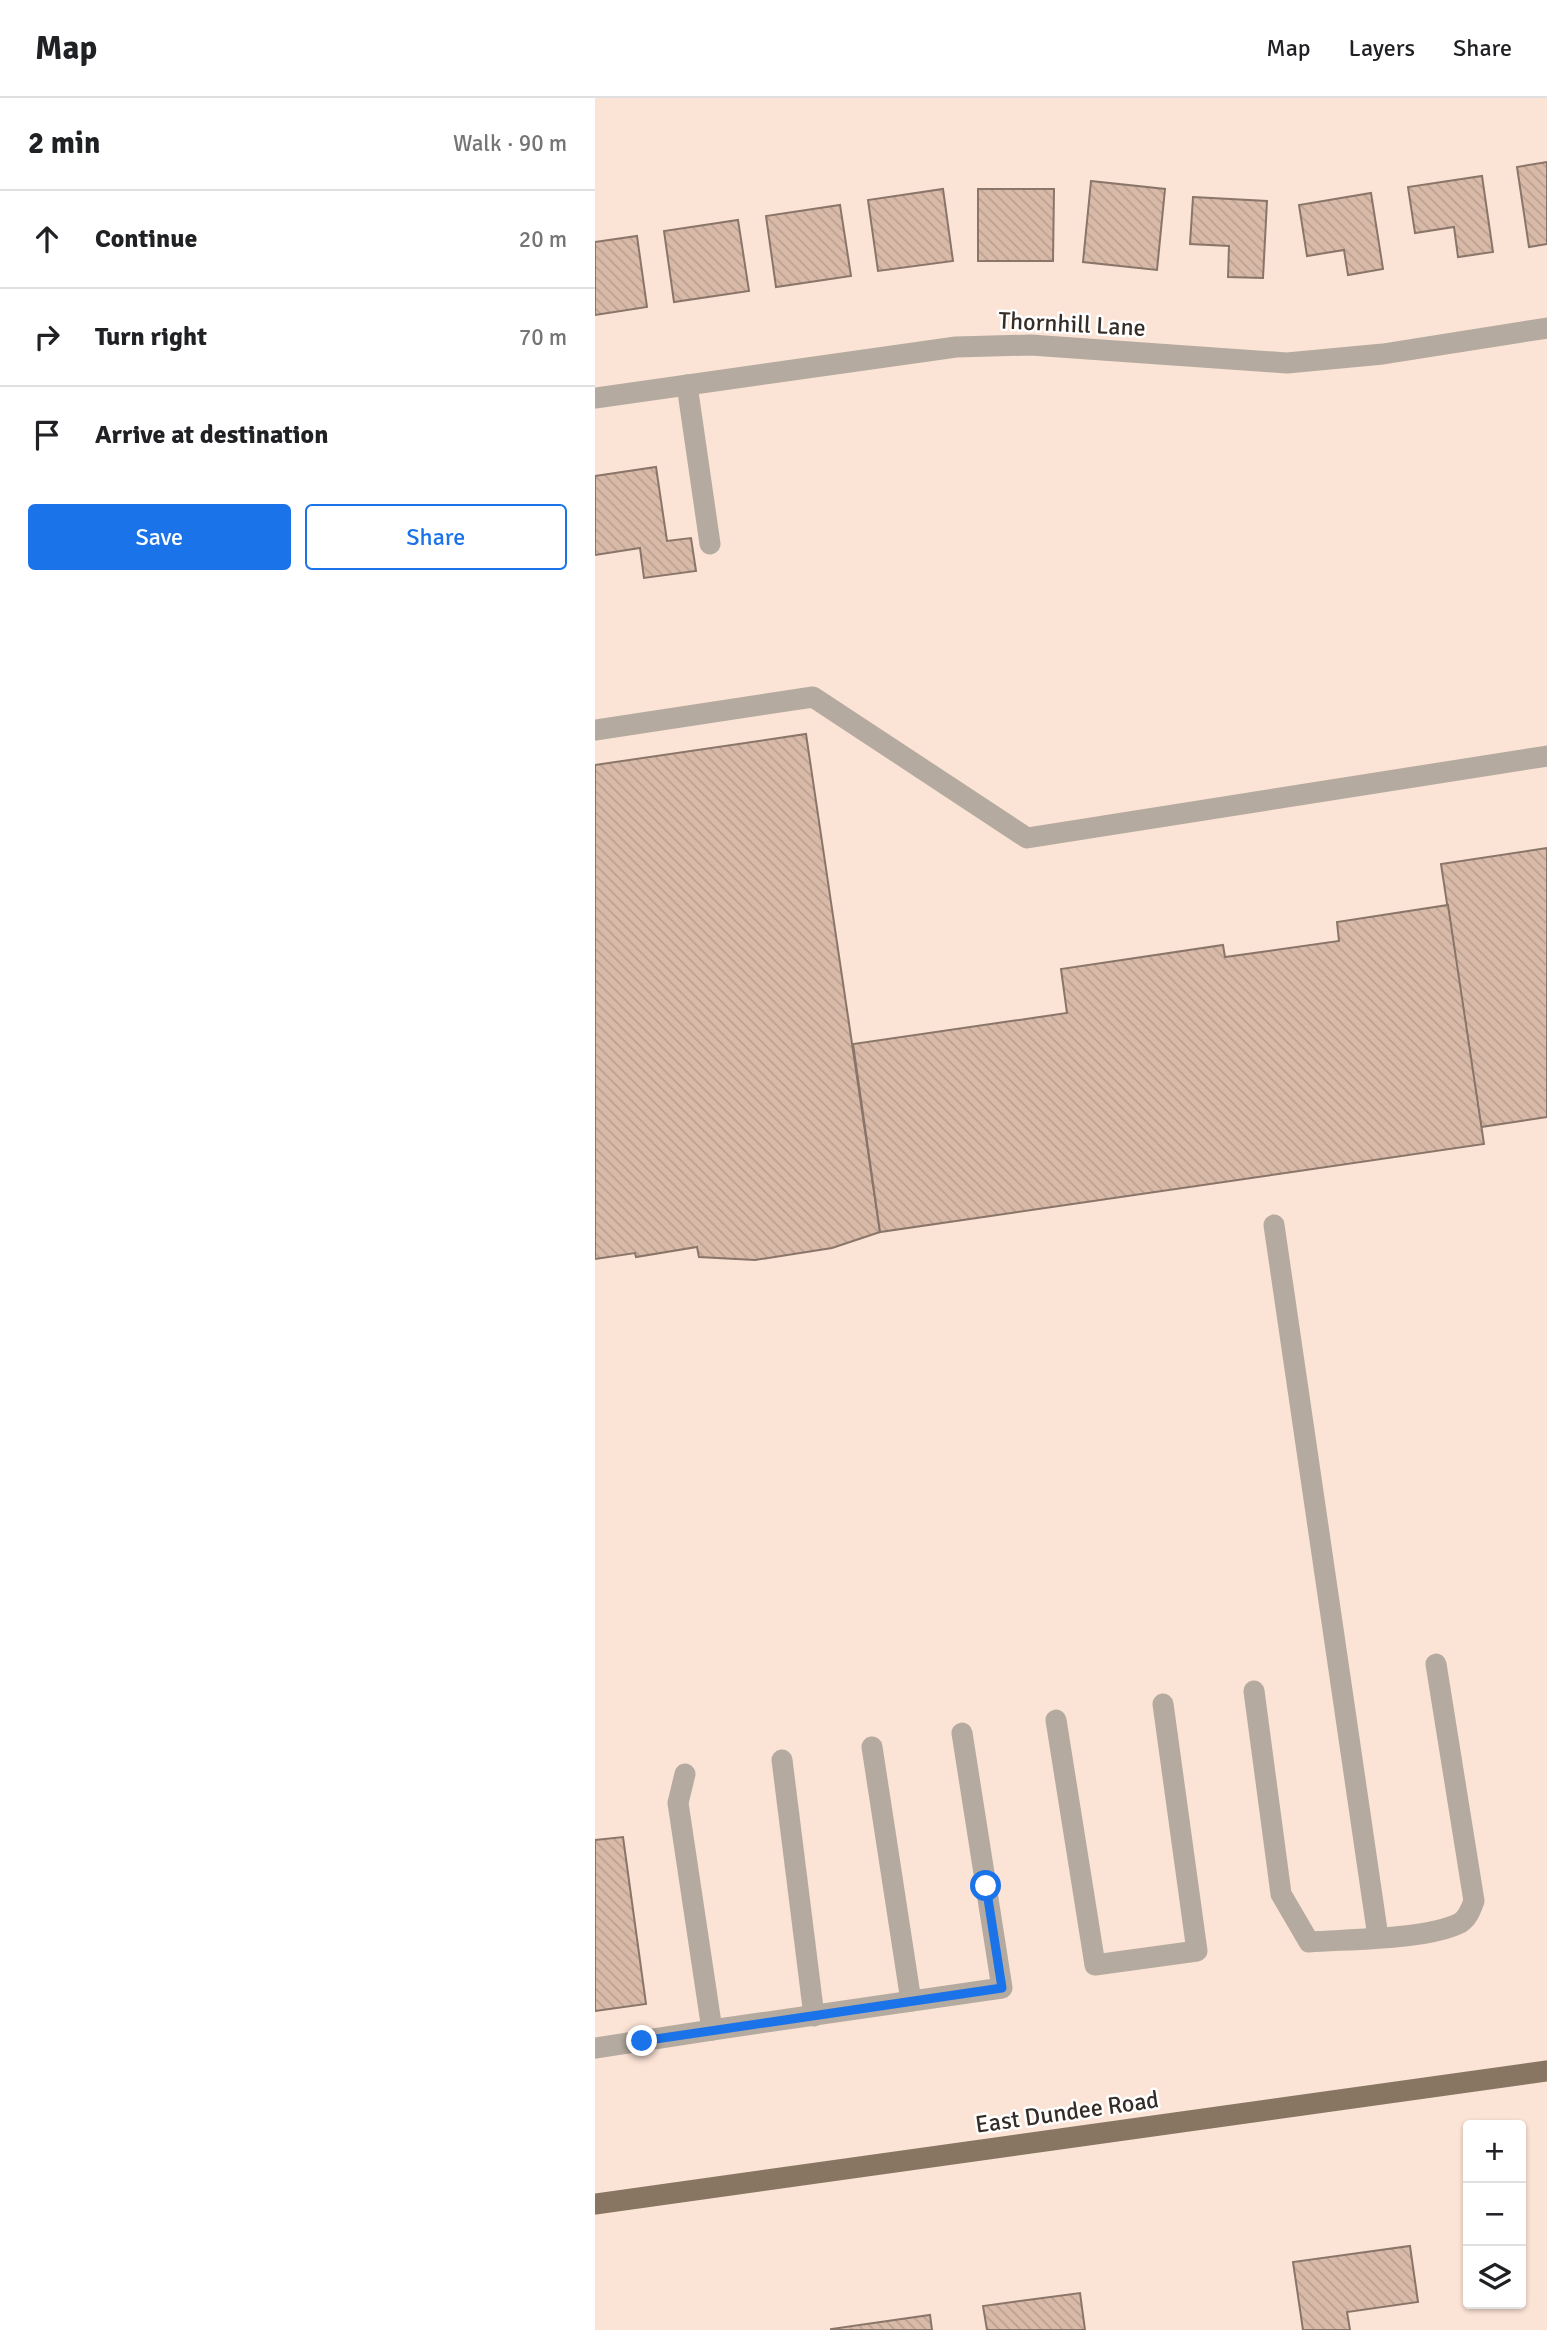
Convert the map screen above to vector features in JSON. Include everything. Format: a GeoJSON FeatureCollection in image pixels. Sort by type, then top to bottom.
{"type":"FeatureCollection","features":[{"type":"Feature","properties":{"kind":"main road","name":"East Dundee Road"},"geometry":{"type":"LineString","coordinates":[[595,2204],[1547,2071]]}},
{"type":"Feature","properties":{"kind":"street","name":"Thornhill Lane"},"geometry":{"type":"LineString","coordinates":[[595,398],[955,347],[1031,345],[1287,363],[1383,354],[1547,328]]}},
{"type":"Feature","properties":{"kind":"street"},"geometry":{"type":"LineString","coordinates":[[687,385],[710,544]]}},
{"type":"Feature","properties":{"kind":"street"},"geometry":{"type":"LineString","coordinates":[[595,730],[813,697],[1027,838],[1547,756]]}},
{"type":"Feature","properties":{"kind":"street"},"geometry":{"type":"LineString","coordinates":[[1274,1225],[1378,1937]]}},
{"type":"Feature","properties":{"kind":"street"},"geometry":{"type":"LineString","coordinates":[[1254,1690],[1281,1894],[1309,1942],[1420,1934],[1460,1922],[1469,1915],[1474,1901],[1436,1664]]}},
{"type":"Feature","properties":{"kind":"street"},"geometry":{"type":"LineString","coordinates":[[1056,1720],[1095,1965],[1198,1951],[1163,1704]]}},
{"type":"Feature","properties":{"kind":"street"},"geometry":{"type":"LineString","coordinates":[[595,2048],[1002,1988],[962,1733]]}},
{"type":"Feature","properties":{"kind":"street"},"geometry":{"type":"LineString","coordinates":[[872,1746],[911,2001]]}},
{"type":"Feature","properties":{"kind":"street"},"geometry":{"type":"LineString","coordinates":[[782,1760],[814,2016]]}},
{"type":"Feature","properties":{"kind":"street"},"geometry":{"type":"LineString","coordinates":[[685,1774],[678,1803],[712,2030]]}},
{"type":"Feature","properties":{"kind":"building"},"geometry":{"type":"Polygon","coordinates":[[[1547,162],[1547,244],[1529,247],[1517,167],[1547,162]]]}},
{"type":"Feature","properties":{"kind":"building"},"geometry":{"type":"Polygon","coordinates":[[[1482,176],[1493,252],[1458,257],[1454,227],[1415,233],[1408,187],[1482,176]]]}},
{"type":"Feature","properties":{"kind":"building"},"geometry":{"type":"Polygon","coordinates":[[[1091,181],[1165,189],[1157,270],[1083,262],[1091,181]]]}},
{"type":"Feature","properties":{"kind":"building"},"geometry":{"type":"Polygon","coordinates":[[[943,189],[953,261],[878,271],[868,200],[943,189]]]}},
{"type":"Feature","properties":{"kind":"building"},"geometry":{"type":"Polygon","coordinates":[[[978,189],[1054,189],[1053,261],[978,261],[978,189]]]}},
{"type":"Feature","properties":{"kind":"building"},"geometry":{"type":"Polygon","coordinates":[[[1371,193],[1383,269],[1348,275],[1344,250],[1307,256],[1299,205],[1371,193]]]}},
{"type":"Feature","properties":{"kind":"building"},"geometry":{"type":"Polygon","coordinates":[[[1193,197],[1267,201],[1263,278],[1228,277],[1229,246],[1190,244],[1193,197]]]}},
{"type":"Feature","properties":{"kind":"building"},"geometry":{"type":"Polygon","coordinates":[[[840,205],[851,276],[776,287],[766,216],[840,205]]]}},
{"type":"Feature","properties":{"kind":"building"},"geometry":{"type":"Polygon","coordinates":[[[738,220],[749,291],[674,302],[664,231],[738,220]]]}},
{"type":"Feature","properties":{"kind":"building"},"geometry":{"type":"Polygon","coordinates":[[[637,236],[647,307],[595,315],[595,242],[637,236]]]}},
{"type":"Feature","properties":{"kind":"building"},"geometry":{"type":"Polygon","coordinates":[[[656,467],[667,541],[691,538],[696,571],[644,578],[640,548],[595,555],[595,476],[656,467]]]}},
{"type":"Feature","properties":{"kind":"building"},"geometry":{"type":"Polygon","coordinates":[[[806,734],[880,1232],[832,1248],[755,1260],[699,1257],[697,1247],[636,1257],[635,1253],[595,1259],[595,765],[806,734]]]}},
{"type":"Feature","properties":{"kind":"building"},"geometry":{"type":"Polygon","coordinates":[[[1547,848],[1547,1117],[1481,1127],[1441,864],[1547,848]]]}},
{"type":"Feature","properties":{"kind":"building"},"geometry":{"type":"Polygon","coordinates":[[[1448,905],[1484,1144],[880,1232],[853,1044],[1067,1013],[1061,969],[1223,945],[1225,957],[1339,941],[1337,922],[1448,905]]]}},
{"type":"Feature","properties":{"kind":"building"},"geometry":{"type":"Polygon","coordinates":[[[623,1837],[646,2004],[595,2011],[595,1840],[623,1837]]]}},
{"type":"Feature","properties":{"kind":"building"},"geometry":{"type":"Polygon","coordinates":[[[1410,2246],[1418,2302],[1347,2312],[1350,2330],[1303,2330],[1293,2262],[1410,2246]]]}},
{"type":"Feature","properties":{"kind":"building"},"geometry":{"type":"Polygon","coordinates":[[[1080,2293],[1085,2330],[987,2330],[983,2306],[1080,2293]]]}},
{"type":"Feature","properties":{"kind":"building"},"geometry":{"type":"Polygon","coordinates":[[[930,2315],[932,2330],[831,2330],[831,2329],[930,2315]]]}},
{"type":"Feature","properties":{"kind":"route"},"geometry":{"type":"LineString","coordinates":[[642,2041],[1002,1988],[986,1886]]}}]}
